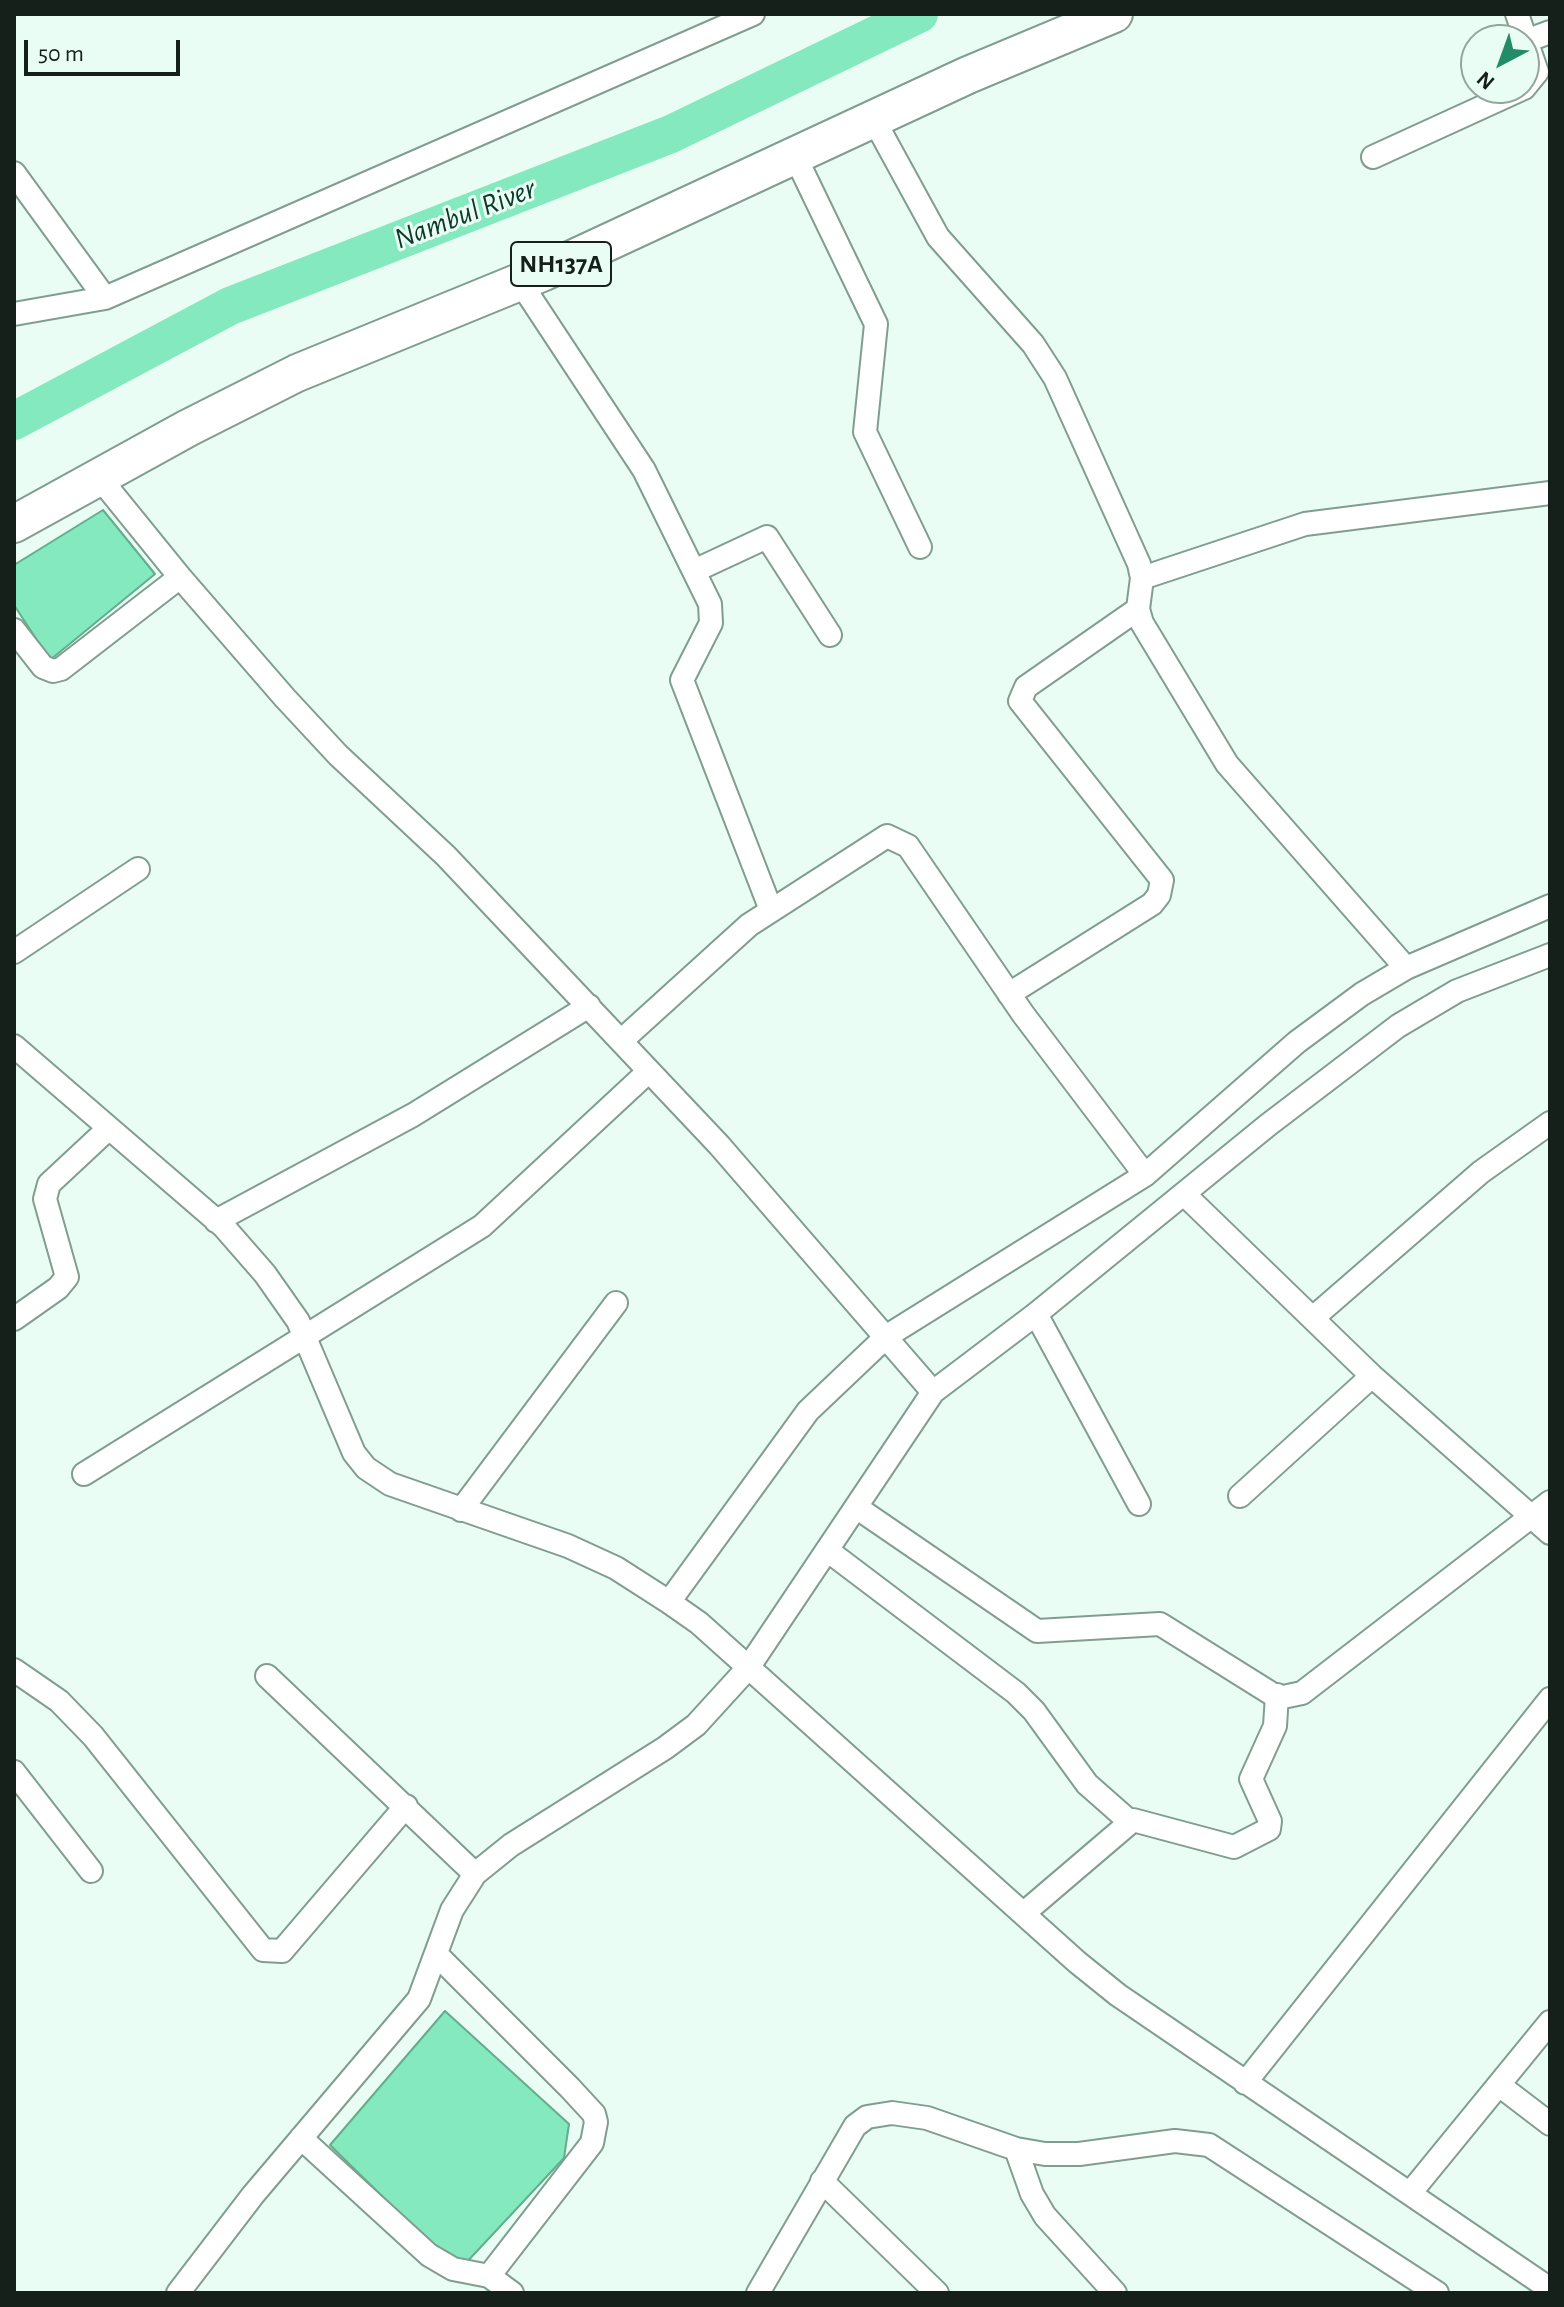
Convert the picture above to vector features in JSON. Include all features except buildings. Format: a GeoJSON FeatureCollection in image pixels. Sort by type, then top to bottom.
{"type":"FeatureCollection","features":[{"type":"Feature","properties":{"kind":"highway","name":"NH137A"},"geometry":{"type":"LineString","coordinates":[[14,524],[98,476],[297,373],[520,282],[1114,14]]}},
{"type":"Feature","properties":{"kind":"street"},"geometry":{"type":"LineString","coordinates":[[14,314],[105,298],[753,14]]}},
{"type":"Feature","properties":{"kind":"street"},"geometry":{"type":"LineString","coordinates":[[1373,157],[1489,104]]}},
{"type":"Feature","properties":{"kind":"street"},"geometry":{"type":"LineString","coordinates":[[874,120],[938,237],[1033,344],[1050,369],[1139,564],[1142,578],[1138,609],[1142,623],[1236,777],[1406,968]]}},
{"type":"Feature","properties":{"kind":"street"},"geometry":{"type":"LineString","coordinates":[[795,156],[876,324],[865,432],[920,547]]}},
{"type":"Feature","properties":{"kind":"street"},"geometry":{"type":"LineString","coordinates":[[14,173],[105,298]]}},
{"type":"Feature","properties":{"kind":"street"},"geometry":{"type":"LineString","coordinates":[[520,282],[644,470],[710,604],[712,618],[682,680],[771,910]]}},
{"type":"Feature","properties":{"kind":"street"},"geometry":{"type":"LineString","coordinates":[[98,476],[180,577],[338,755],[446,856],[719,1145],[933,1392]]}},
{"type":"Feature","properties":{"kind":"street"},"geometry":{"type":"LineString","coordinates":[[1142,578],[1305,524],[1550,493]]}},
{"type":"Feature","properties":{"kind":"street"},"geometry":{"type":"LineString","coordinates":[[694,571],[767,537],[830,635]]}},
{"type":"Feature","properties":{"kind":"street"},"geometry":{"type":"LineString","coordinates":[[14,630],[43,667],[53,671],[61,669],[180,577]]}},
{"type":"Feature","properties":{"kind":"street"},"geometry":{"type":"LineString","coordinates":[[1009,994],[1152,904],[1159,895],[1162,880],[1020,701],[1026,687],[1138,609]]}},
{"type":"Feature","properties":{"kind":"street"},"geometry":{"type":"LineString","coordinates":[[621,1041],[749,925],[879,838],[898,840],[908,846],[1009,994],[1145,1175]]}},
{"type":"Feature","properties":{"kind":"street"},"geometry":{"type":"LineString","coordinates":[[14,952],[138,869]]}},
{"type":"Feature","properties":{"kind":"street"},"geometry":{"type":"LineString","coordinates":[[669,1602],[808,1411],[887,1336],[1145,1175],[1297,1042],[1362,994],[1406,968],[1550,906]]}},
{"type":"Feature","properties":{"kind":"street"},"geometry":{"type":"LineString","coordinates":[[178,2293],[301,2138],[410,2012],[429,1980],[452,1910],[475,1874],[511,1845],[665,1748],[696,1725],[748,1668],[933,1392],[1036,1314],[1268,1125],[1398,1026],[1457,991],[1550,955]]}},
{"type":"Feature","properties":{"kind":"street"},"geometry":{"type":"LineString","coordinates":[[216,1221],[413,1115],[589,1006]]}},
{"type":"Feature","properties":{"kind":"street"},"geometry":{"type":"LineString","coordinates":[[14,1046],[216,1221],[265,1274],[304,1334],[354,1453],[366,1468],[390,1484],[568,1546],[616,1568],[669,1602],[699,1623],[1118,1995],[1550,2289]]}},
{"type":"Feature","properties":{"kind":"street"},"geometry":{"type":"LineString","coordinates":[[84,1474],[304,1334],[482,1226],[649,1071]]}},
{"type":"Feature","properties":{"kind":"street"},"geometry":{"type":"LineString","coordinates":[[1314,1317],[1481,1172],[1550,1123]]}},
{"type":"Feature","properties":{"kind":"street"},"geometry":{"type":"LineString","coordinates":[[14,1319],[58,1288],[67,1277],[45,1199],[46,1191],[55,1177],[108,1129]]}},
{"type":"Feature","properties":{"kind":"street"},"geometry":{"type":"LineString","coordinates":[[1185,1195],[1372,1376],[1550,1533]]}},
{"type":"Feature","properties":{"kind":"street"},"geometry":{"type":"LineString","coordinates":[[461,1510],[616,1303]]}},
{"type":"Feature","properties":{"kind":"street"},"geometry":{"type":"LineString","coordinates":[[1036,1314],[1139,1504]]}},
{"type":"Feature","properties":{"kind":"street"},"geometry":{"type":"LineString","coordinates":[[1240,1496],[1372,1376]]}},
{"type":"Feature","properties":{"kind":"street"},"geometry":{"type":"LineString","coordinates":[[856,1507],[1037,1631],[1160,1624],[1277,1695],[1302,1693],[1550,1502]]}},
{"type":"Feature","properties":{"kind":"street"},"geometry":{"type":"LineString","coordinates":[[827,1550],[1016,1693],[1034,1711],[1087,1784],[1129,1821]]}},
{"type":"Feature","properties":{"kind":"street"},"geometry":{"type":"LineString","coordinates":[[14,1670],[59,1701],[93,1736],[263,1950],[282,1951],[414,1813]]}},
{"type":"Feature","properties":{"kind":"street"},"geometry":{"type":"LineString","coordinates":[[267,1676],[475,1874]]}},
{"type":"Feature","properties":{"kind":"street"},"geometry":{"type":"LineString","coordinates":[[1024,1913],[1129,1821],[1138,1820],[1234,1847],[1269,1829],[1270,1821],[1251,1779],[1275,1726],[1277,1695]]}},
{"type":"Feature","properties":{"kind":"street"},"geometry":{"type":"LineString","coordinates":[[1245,2083],[1550,1699]]}},
{"type":"Feature","properties":{"kind":"street"},"geometry":{"type":"LineString","coordinates":[[14,1772],[91,1871]]}},
{"type":"Feature","properties":{"kind":"street"},"geometry":{"type":"LineString","coordinates":[[438,1956],[570,2088],[594,2114],[596,2122],[592,2143],[489,2276]]}},
{"type":"Feature","properties":{"kind":"street"},"geometry":{"type":"LineString","coordinates":[[1411,2192],[1550,2022]]}},
{"type":"Feature","properties":{"kind":"street"},"geometry":{"type":"LineString","coordinates":[[1499,2085],[1550,2124]]}},
{"type":"Feature","properties":{"kind":"street"},"geometry":{"type":"LineString","coordinates":[[758,2293],[855,2126],[881,2113],[927,2118],[1016,2149],[1079,2154],[1175,2141],[1209,2145],[1437,2293]]}},
{"type":"Feature","properties":{"kind":"street"},"geometry":{"type":"LineString","coordinates":[[301,2138],[429,2255],[453,2269],[489,2276],[512,2293]]}},
{"type":"Feature","properties":{"kind":"street"},"geometry":{"type":"LineString","coordinates":[[1016,2149],[1032,2194],[1045,2216],[1115,2293]]}},
{"type":"Feature","properties":{"kind":"street"},"geometry":{"type":"LineString","coordinates":[[822,2181],[937,2293]]}},
{"type":"Feature","properties":{"kind":"shaded area"},"geometry":{"type":"Polygon","coordinates":[[[103,510],[155,574],[50,660],[14,605],[14,565],[103,510]]]}},
{"type":"Feature","properties":{"kind":"shaded area"},"geometry":{"type":"Polygon","coordinates":[[[445,2011],[569,2124],[564,2158],[464,2265],[453,2266],[330,2145],[445,2011]]]}},
{"type":"Feature","properties":{"kind":"waterway","name":"Nambul River"},"geometry":{"type":"LineString","coordinates":[[14,421],[230,306],[671,134],[919,14]]}}]}
